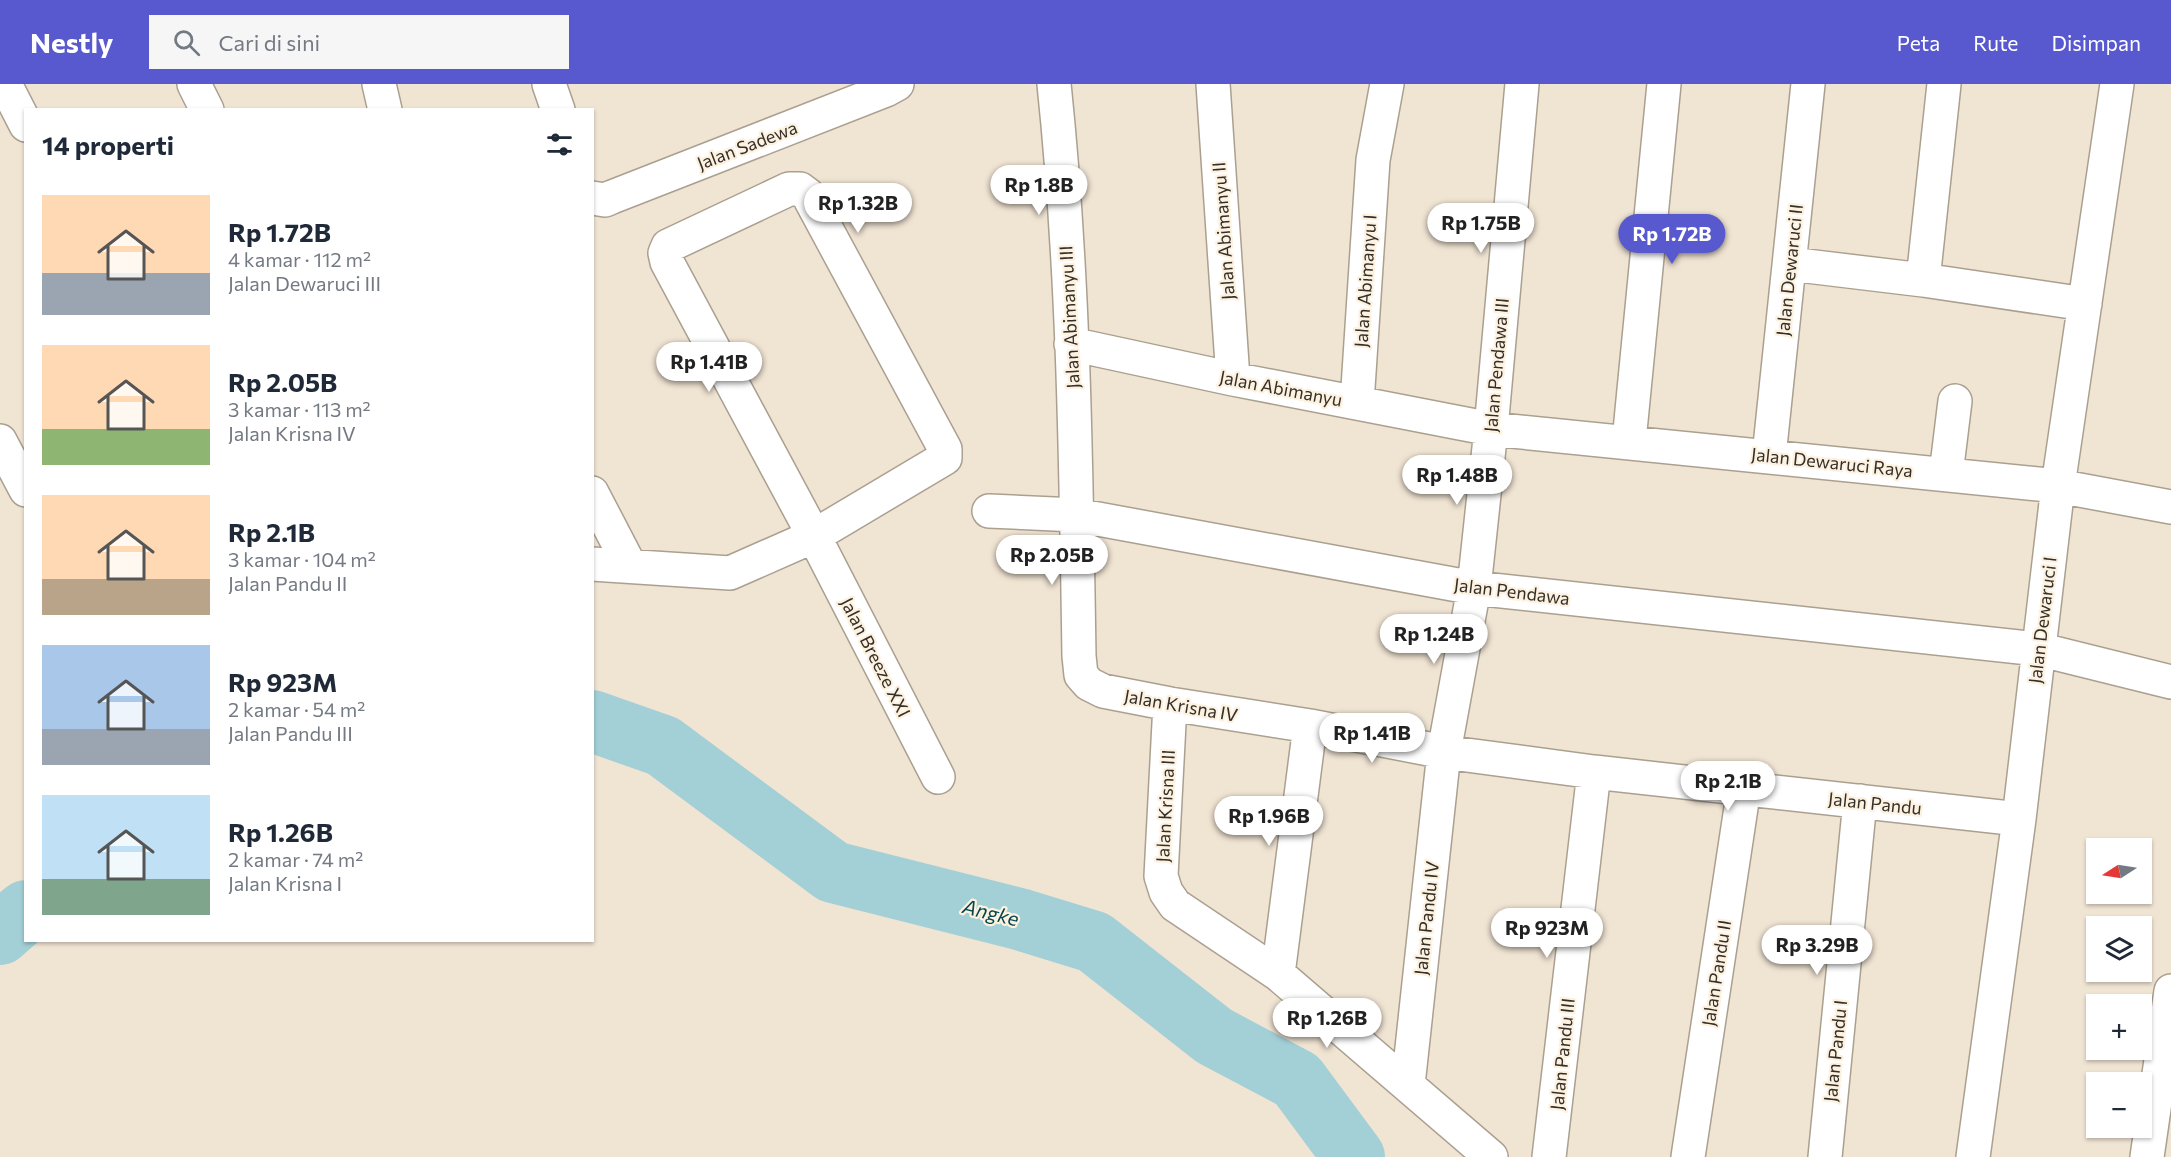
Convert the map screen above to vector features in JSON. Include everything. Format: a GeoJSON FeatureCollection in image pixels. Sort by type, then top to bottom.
{"type":"FeatureCollection","features":[{"type":"Feature","properties":{"kind":"street"},"geometry":{"type":"LineString","coordinates":[[5,84],[24,121]]}},
{"type":"Feature","properties":{"kind":"street"},"geometry":{"type":"LineString","coordinates":[[194,84],[206,108]]}},
{"type":"Feature","properties":{"kind":"street"},"geometry":{"type":"LineString","coordinates":[[380,84],[385,108]]}},
{"type":"Feature","properties":{"kind":"street"},"geometry":{"type":"LineString","coordinates":[[549,84],[557,108]]}},
{"type":"Feature","properties":{"kind":"street","name":"Jalan Abimanyu III"},"geometry":{"type":"LineString","coordinates":[[1054,84],[1071,344],[1076,515]]}},
{"type":"Feature","properties":{"kind":"street","name":"Jalan Abimanyu II"},"geometry":{"type":"LineString","coordinates":[[1213,84],[1233,379]]}},
{"type":"Feature","properties":{"kind":"street","name":"Jalan Abimanyu I"},"geometry":{"type":"LineString","coordinates":[[1363,84],[1373,160]]}},
{"type":"Feature","properties":{"kind":"street","name":"Jalan Abimanyu I"},"geometry":{"type":"LineString","coordinates":[[1357,403],[1373,160],[1387,84]]}},
{"type":"Feature","properties":{"kind":"street","name":"Jalan Pendawa III"},"geometry":{"type":"LineString","coordinates":[[1444,752],[1474,588],[1491,429],[1522,84]]}},
{"type":"Feature","properties":{"kind":"street"},"geometry":{"type":"LineString","coordinates":[[1629,441],[1664,84]]}},
{"type":"Feature","properties":{"kind":"street","name":"Jalan Dewaruci II"},"geometry":{"type":"LineString","coordinates":[[1769,456],[1808,84]]}},
{"type":"Feature","properties":{"kind":"street"},"geometry":{"type":"LineString","coordinates":[[1923,280],[1944,84]]}},
{"type":"Feature","properties":{"kind":"street","name":"Jalan Dewaruci I"},"geometry":{"type":"LineString","coordinates":[[1973,1157],[2019,819],[2058,486],[2117,84]]}},
{"type":"Feature","properties":{"kind":"street","name":"Jalan Sadewa"},"geometry":{"type":"LineString","coordinates":[[594,199],[605,200],[888,86]]}},
{"type":"Feature","properties":{"kind":"street","name":"Jalan Breeze XXI"},"geometry":{"type":"LineString","coordinates":[[814,536],[945,458],[945,449],[808,195],[800,189],[789,189],[668,246],[665,254],[667,262],[814,536],[938,777]]}},
{"type":"Feature","properties":{"kind":"street"},"geometry":{"type":"LineString","coordinates":[[1790,264],[1923,280],[2085,304]]}},
{"type":"Feature","properties":{"kind":"street","name":"Jalan Abimanyu"},"geometry":{"type":"LineString","coordinates":[[1071,344],[1233,379],[1491,429]]}},
{"type":"Feature","properties":{"kind":"street"},"geometry":{"type":"LineString","coordinates":[[1946,474],[1955,401]]}},
{"type":"Feature","properties":{"kind":"street","name":"Jalan Dewaruci Raya"},"geometry":{"type":"LineString","coordinates":[[1491,429],[1629,441],[2058,486],[2171,507]]}},
{"type":"Feature","properties":{"kind":"street"},"geometry":{"type":"LineString","coordinates":[[0,441],[24,486]]}},
{"type":"Feature","properties":{"kind":"street"},"geometry":{"type":"LineString","coordinates":[[594,497],[630,566]]}},
{"type":"Feature","properties":{"kind":"street","name":"Jalan Pendawa"},"geometry":{"type":"LineString","coordinates":[[989,511],[1076,515],[1474,588],[2038,649],[2171,682]]}},
{"type":"Feature","properties":{"kind":"street","name":"Jalan Krisna IV"},"geometry":{"type":"LineString","coordinates":[[1076,515],[1079,656],[1082,675],[1089,684],[1103,691],[1170,704],[1310,726],[1444,752]]}},
{"type":"Feature","properties":{"kind":"street"},"geometry":{"type":"LineString","coordinates":[[594,564],[730,573],[814,536]]}},
{"type":"Feature","properties":{"kind":"street","name":"Jalan Krisna III"},"geometry":{"type":"LineString","coordinates":[[1170,704],[1161,876],[1166,891],[1175,905],[1278,974]]}},
{"type":"Feature","properties":{"kind":"street"},"geometry":{"type":"LineString","coordinates":[[1310,726],[1278,974],[1491,1157]]}},
{"type":"Feature","properties":{"kind":"street","name":"Jalan Pandu"},"geometry":{"type":"LineString","coordinates":[[1444,752],[1594,772],[2019,819]]}},
{"type":"Feature","properties":{"kind":"street","name":"Jalan Pandu IV"},"geometry":{"type":"LineString","coordinates":[[1408,1085],[1444,752]]}},
{"type":"Feature","properties":{"kind":"street","name":"Jalan Pandu III"},"geometry":{"type":"LineString","coordinates":[[1549,1157],[1594,772]]}},
{"type":"Feature","properties":{"kind":"street","name":"Jalan Pandu II"},"geometry":{"type":"LineString","coordinates":[[1688,1157],[1744,788]]}},
{"type":"Feature","properties":{"kind":"street","name":"Jalan Pandu I"},"geometry":{"type":"LineString","coordinates":[[1825,1157],[1860,801]]}},
{"type":"Feature","properties":{"kind":"street"},"geometry":{"type":"LineString","coordinates":[[2156,1140],[2171,991]]}},
{"type":"Feature","properties":{"kind":"waterway","name":"Angke"},"geometry":{"type":"LineString","coordinates":[[594,722],[663,746],[833,872],[1019,919],[1094,942],[1214,1036],[1297,1080],[1354,1157]]}},
{"type":"Feature","properties":{"kind":"waterway","name":"Angke"},"geometry":{"type":"LineString","coordinates":[[0,934],[24,913]]}}]}
